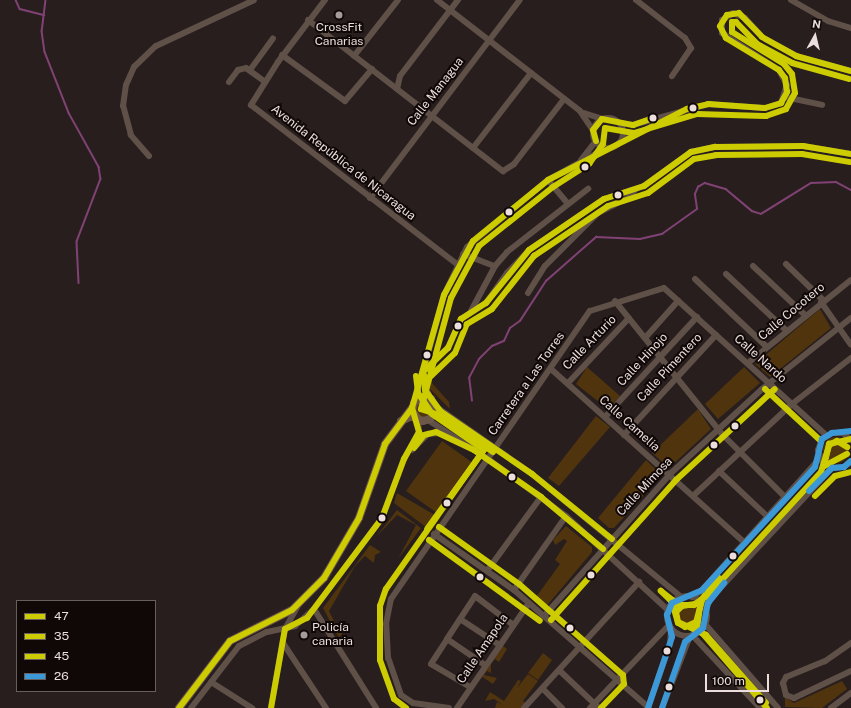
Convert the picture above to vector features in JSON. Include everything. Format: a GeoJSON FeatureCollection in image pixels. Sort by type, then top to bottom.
{"type":"FeatureCollection","features":[{"type":"Feature","properties":{"kind":"main road"},"geometry":{"type":"LineString","coordinates":[[179,708],[230,641],[255,626],[288,613],[324,578],[352,531],[385,444],[398,423],[414,404],[424,397],[433,403],[435,413],[428,420],[418,420],[407,417],[398,423]]}},
{"type":"Feature","properties":{"kind":"main road"},"geometry":{"type":"LineString","coordinates":[[414,404],[418,420]]}},
{"type":"Feature","properties":{"kind":"street"},"geometry":{"type":"LineString","coordinates":[[149,156],[131,135],[123,106],[126,85],[134,67],[156,46],[254,0]]}},
{"type":"Feature","properties":{"kind":"street"},"geometry":{"type":"LineString","coordinates":[[230,82],[238,70],[250,70],[264,81],[308,20],[325,0]]}},
{"type":"Feature","properties":{"kind":"street"},"geometry":{"type":"LineString","coordinates":[[354,56],[398,0]]}},
{"type":"Feature","properties":{"kind":"street"},"geometry":{"type":"LineString","coordinates":[[437,0],[580,111],[619,123],[633,125],[708,104],[765,108],[775,107],[785,97],[787,85],[779,70],[722,33],[720,26],[727,15],[739,14],[762,37],[796,56],[851,71]]}},
{"type":"Feature","properties":{"kind":"street"},"geometry":{"type":"LineString","coordinates":[[397,89],[400,76],[458,0]]}},
{"type":"Feature","properties":{"kind":"street","name":"Calle Managua"},"geometry":{"type":"LineString","coordinates":[[370,198],[431,115],[520,0]]}},
{"type":"Feature","properties":{"kind":"street"},"geometry":{"type":"LineString","coordinates":[[636,0],[685,38],[691,48],[672,76]]}},
{"type":"Feature","properties":{"kind":"street"},"geometry":{"type":"LineString","coordinates":[[791,0],[828,21],[851,28]]}},
{"type":"Feature","properties":{"kind":"street"},"geometry":{"type":"LineString","coordinates":[[308,20],[502,170],[514,164],[564,99]]}},
{"type":"Feature","properties":{"kind":"street"},"geometry":{"type":"LineString","coordinates":[[250,70],[273,38]]}},
{"type":"Feature","properties":{"kind":"street"},"geometry":{"type":"LineString","coordinates":[[282,55],[345,101],[372,69]]}},
{"type":"Feature","properties":{"kind":"street"},"geometry":{"type":"LineString","coordinates":[[473,148],[531,73]]}},
{"type":"Feature","properties":{"kind":"street","name":"Avenida República de Nicaragua"},"geometry":{"type":"LineString","coordinates":[[264,81],[253,98],[252,106],[458,265]]}},
{"type":"Feature","properties":{"kind":"street"},"geometry":{"type":"LineString","coordinates":[[785,97],[822,104]]}},
{"type":"Feature","properties":{"kind":"street"},"geometry":{"type":"LineString","coordinates":[[414,404],[439,311],[463,254],[473,241],[548,180],[606,148],[687,109]]}},
{"type":"Feature","properties":{"kind":"street"},"geometry":{"type":"LineString","coordinates":[[580,111],[593,130],[596,141],[606,148]]}},
{"type":"Feature","properties":{"kind":"street"},"geometry":{"type":"LineString","coordinates":[[593,130],[602,119]]}},
{"type":"Feature","properties":{"kind":"street"},"geometry":{"type":"LineString","coordinates":[[619,123],[623,132],[620,142]]}},
{"type":"Feature","properties":{"kind":"street"},"geometry":{"type":"LineString","coordinates":[[578,164],[596,141]]}},
{"type":"Feature","properties":{"kind":"street"},"geometry":{"type":"LineString","coordinates":[[528,293],[545,266],[598,213],[628,198],[635,190],[687,154],[708,148],[803,146],[851,154]]}},
{"type":"Feature","properties":{"kind":"street"},"geometry":{"type":"LineString","coordinates":[[548,180],[567,203]]}},
{"type":"Feature","properties":{"kind":"street"},"geometry":{"type":"LineString","coordinates":[[471,311],[495,266],[518,241],[567,203],[588,189]]}},
{"type":"Feature","properties":{"kind":"street"},"geometry":{"type":"LineString","coordinates":[[635,190],[604,199],[529,250],[506,272],[486,304],[471,311],[459,322],[448,348],[424,370],[424,386],[433,403],[495,448],[612,539],[681,597],[692,597],[706,609]]}},
{"type":"Feature","properties":{"kind":"street"},"geometry":{"type":"LineString","coordinates":[[463,254],[495,266]]}},
{"type":"Feature","properties":{"kind":"street"},"geometry":{"type":"LineString","coordinates":[[786,264],[822,301],[838,327],[851,344]]}},
{"type":"Feature","properties":{"kind":"street"},"geometry":{"type":"LineString","coordinates":[[753,266],[806,315]]}},
{"type":"Feature","properties":{"kind":"street"},"geometry":{"type":"LineString","coordinates":[[726,274],[787,331]]}},
{"type":"Feature","properties":{"kind":"street"},"geometry":{"type":"LineString","coordinates":[[695,279],[767,347]]}},
{"type":"Feature","properties":{"kind":"street","name":"Calle Cocotero"},"geometry":{"type":"LineString","coordinates":[[748,363],[822,301],[851,280]]}},
{"type":"Feature","properties":{"kind":"street","name":"Calle Nardo"},"geometry":{"type":"LineString","coordinates":[[615,301],[664,288],[826,435]]}},
{"type":"Feature","properties":{"kind":"street"},"geometry":{"type":"LineString","coordinates":[[645,338],[678,300]]}},
{"type":"Feature","properties":{"kind":"street"},"geometry":{"type":"LineString","coordinates":[[615,301],[719,430],[786,498]]}},
{"type":"Feature","properties":{"kind":"street","name":"Carretera a Las Torres"},"geometry":{"type":"LineString","coordinates":[[449,708],[405,700],[388,658],[388,609],[393,594],[590,311],[615,301]]}},
{"type":"Feature","properties":{"kind":"street","name":"Calle Hinojo"},"geometry":{"type":"LineString","coordinates":[[605,417],[697,317]]}},
{"type":"Feature","properties":{"kind":"street","name":"Calle Arturio"},"geometry":{"type":"LineString","coordinates":[[568,383],[629,318]]}},
{"type":"Feature","properties":{"kind":"street","name":"Calle Mimosa"},"geometry":{"type":"LineString","coordinates":[[545,615],[670,474],[770,383],[851,318]]}},
{"type":"Feature","properties":{"kind":"street","name":"Calle Pimentero"},"geometry":{"type":"LineString","coordinates":[[624,435],[716,335]]}},
{"type":"Feature","properties":{"kind":"street"},"geometry":{"type":"LineString","coordinates":[[694,495],[792,404],[851,358]]}},
{"type":"Feature","properties":{"kind":"street","name":"Calle Camelia"},"geometry":{"type":"LineString","coordinates":[[551,369],[624,435],[694,495],[745,543]]}},
{"type":"Feature","properties":{"kind":"street"},"geometry":{"type":"LineString","coordinates":[[191,708],[239,646],[268,632],[295,626],[314,609],[382,518],[397,480],[419,432],[418,420]]}},
{"type":"Feature","properties":{"kind":"street"},"geometry":{"type":"LineString","coordinates":[[428,420],[488,459],[566,516],[668,610],[672,637],[648,707],[545,615],[514,590],[434,534]]}},
{"type":"Feature","properties":{"kind":"street"},"geometry":{"type":"LineString","coordinates":[[692,597],[745,543],[820,458],[819,444],[826,435],[843,433],[851,430]]}},
{"type":"Feature","properties":{"kind":"street"},"geometry":{"type":"LineString","coordinates":[[397,480],[412,451],[428,434],[440,433],[474,450]]}},
{"type":"Feature","properties":{"kind":"street"},"geometry":{"type":"LineString","coordinates":[[843,433],[851,440]]}},
{"type":"Feature","properties":{"kind":"street"},"geometry":{"type":"LineString","coordinates":[[820,458],[832,468]]}},
{"type":"Feature","properties":{"kind":"street"},"geometry":{"type":"LineString","coordinates":[[778,708],[705,624],[706,609],[711,598],[832,468],[844,467],[851,461]]}},
{"type":"Feature","properties":{"kind":"street"},"geometry":{"type":"LineString","coordinates":[[720,471],[768,517]]}},
{"type":"Feature","properties":{"kind":"street"},"geometry":{"type":"LineString","coordinates":[[487,571],[541,497]]}},
{"type":"Feature","properties":{"kind":"street"},"geometry":{"type":"LineString","coordinates":[[514,590],[566,516]]}},
{"type":"Feature","properties":{"kind":"street"},"geometry":{"type":"LineString","coordinates":[[526,707],[582,648],[639,582]]}},
{"type":"Feature","properties":{"kind":"street"},"geometry":{"type":"LineString","coordinates":[[470,687],[431,664],[475,596],[512,624]]}},
{"type":"Feature","properties":{"kind":"street"},"geometry":{"type":"LineString","coordinates":[[668,610],[681,597]]}},
{"type":"Feature","properties":{"kind":"street"},"geometry":{"type":"LineString","coordinates":[[271,708],[285,629],[300,603]]}},
{"type":"Feature","properties":{"kind":"street","name":"Calle Amapola"},"geometry":{"type":"LineString","coordinates":[[457,708],[498,644],[529,603]]}},
{"type":"Feature","properties":{"kind":"street"},"geometry":{"type":"LineString","coordinates":[[314,609],[328,634],[376,708]]}},
{"type":"Feature","properties":{"kind":"street"},"geometry":{"type":"LineString","coordinates":[[460,619],[498,644]]}},
{"type":"Feature","properties":{"kind":"street"},"geometry":{"type":"LineString","coordinates":[[662,708],[691,635],[705,624]]}},
{"type":"Feature","properties":{"kind":"street"},"geometry":{"type":"LineString","coordinates":[[670,626],[679,634],[691,635],[760,708]]}},
{"type":"Feature","properties":{"kind":"street"},"geometry":{"type":"LineString","coordinates":[[590,708],[670,626]]}},
{"type":"Feature","properties":{"kind":"street"},"geometry":{"type":"LineString","coordinates":[[447,639],[485,665]]}},
{"type":"Feature","properties":{"kind":"street"},"geometry":{"type":"LineString","coordinates":[[283,643],[326,708]]}},
{"type":"Feature","properties":{"kind":"street"},"geometry":{"type":"LineString","coordinates":[[851,643],[825,661],[786,677],[783,683],[786,695],[794,698],[851,671]]}},
{"type":"Feature","properties":{"kind":"street"},"geometry":{"type":"LineString","coordinates":[[560,671],[599,708]]}},
{"type":"Feature","properties":{"kind":"street"},"geometry":{"type":"LineString","coordinates":[[211,682],[252,708]]}},
{"type":"Feature","properties":{"kind":"street"},"geometry":{"type":"LineString","coordinates":[[544,689],[562,708]]}},
{"type":"Feature","properties":{"kind":"street"},"geometry":{"type":"LineString","coordinates":[[831,708],[851,693]]}},
{"type":"Feature","properties":{"kind":"shaded area"},"geometry":{"type":"Polygon","coordinates":[[[820,309],[831,328],[770,377],[755,364],[820,309]]]}},
{"type":"Feature","properties":{"kind":"shaded area"},"geometry":{"type":"Polygon","coordinates":[[[587,367],[620,396],[608,409],[576,384],[587,367]]]}},
{"type":"Feature","properties":{"kind":"shaded area"},"geometry":{"type":"Polygon","coordinates":[[[744,367],[760,383],[718,419],[705,404],[744,367]]]}},
{"type":"Feature","properties":{"kind":"shaded area"},"geometry":{"type":"Polygon","coordinates":[[[433,369],[432,383],[449,402],[450,409],[426,385],[433,369]]]}},
{"type":"Feature","properties":{"kind":"shaded area"},"geometry":{"type":"Polygon","coordinates":[[[424,401],[431,406],[432,409],[427,416],[424,417],[417,412],[416,409],[421,402],[424,401]]]}},
{"type":"Feature","properties":{"kind":"shaded area"},"geometry":{"type":"Polygon","coordinates":[[[698,409],[711,429],[669,468],[652,453],[698,409]]]}},
{"type":"Feature","properties":{"kind":"shaded area"},"geometry":{"type":"Polygon","coordinates":[[[596,416],[610,427],[559,486],[548,478],[596,416]]]}},
{"type":"Feature","properties":{"kind":"shaded area"},"geometry":{"type":"Polygon","coordinates":[[[836,437],[845,441],[849,450],[845,459],[836,463],[827,459],[823,450],[827,441],[836,437]]]}},
{"type":"Feature","properties":{"kind":"shaded area"},"geometry":{"type":"Polygon","coordinates":[[[442,441],[473,463],[437,513],[406,491],[442,441]]]}},
{"type":"Feature","properties":{"kind":"shaded area"},"geometry":{"type":"Polygon","coordinates":[[[646,460],[662,475],[614,528],[609,528],[598,518],[646,460]]]}},
{"type":"Feature","properties":{"kind":"shaded area"},"geometry":{"type":"Polygon","coordinates":[[[397,493],[440,518],[431,531],[394,503],[397,493]]]}},
{"type":"Feature","properties":{"kind":"shaded area"},"geometry":{"type":"Polygon","coordinates":[[[397,510],[421,528],[398,559],[416,525],[397,515],[376,537],[397,510]]]}},
{"type":"Feature","properties":{"kind":"shaded area"},"geometry":{"type":"Polygon","coordinates":[[[566,526],[592,547],[592,552],[545,608],[536,597],[560,564],[555,560],[567,541],[564,539],[555,545],[553,540],[566,526]]]}},
{"type":"Feature","properties":{"kind":"shaded area"},"geometry":{"type":"Polygon","coordinates":[[[370,545],[381,552],[375,555],[374,563],[365,556],[355,566],[329,611],[339,631],[343,632],[339,638],[323,608],[370,545]]]}},
{"type":"Feature","properties":{"kind":"shaded area"},"geometry":{"type":"Polygon","coordinates":[[[687,603],[696,607],[700,616],[696,625],[687,629],[678,625],[674,616],[678,607],[687,603]]]}},
{"type":"Feature","properties":{"kind":"shaded area"},"geometry":{"type":"Polygon","coordinates":[[[502,645],[507,649],[499,662],[495,659],[491,664],[491,673],[487,671],[484,675],[497,678],[493,684],[481,676],[502,645]]]}},
{"type":"Feature","properties":{"kind":"shaded area"},"geometry":{"type":"Polygon","coordinates":[[[543,653],[552,660],[538,680],[528,673],[543,653]]]}},
{"type":"Feature","properties":{"kind":"shaded area"},"geometry":{"type":"Polygon","coordinates":[[[528,674],[538,681],[523,701],[512,694],[526,703],[521,708],[495,708],[497,702],[503,705],[494,699],[485,701],[490,692],[504,701],[518,680],[521,681],[517,688],[528,674]]]}},
{"type":"Feature","properties":{"kind":"shaded area"},"geometry":{"type":"Polygon","coordinates":[[[842,681],[847,689],[822,708],[785,707],[785,697],[794,703],[842,681]]]}},
{"type":"Feature","properties":{"kind":"waterway"},"geometry":{"type":"LineString","coordinates":[[16,0],[20,9],[44,15]]}},
{"type":"Feature","properties":{"kind":"waterway"},"geometry":{"type":"LineString","coordinates":[[46,0],[42,31],[45,52],[69,113],[99,167],[101,179],[77,242],[79,283]]}},
{"type":"Feature","properties":{"kind":"waterway"},"geometry":{"type":"LineString","coordinates":[[472,401],[469,378],[479,359],[492,346],[504,341],[510,328],[520,321],[546,281],[596,237],[640,239],[662,234],[697,209],[695,194],[698,187],[705,183],[726,189],[752,211],[761,214],[811,183],[836,182],[851,190]]}},
{"type":"Feature","properties":{"kind":"transit line","name":"47"},"geometry":{"type":"LineString","coordinates":[[285,629],[307,618],[382,518],[404,459],[419,432],[412,408],[444,295],[473,241],[548,180],[687,109],[708,104],[765,108],[781,103],[787,92],[785,78],[779,70],[726,38],[720,26],[727,15],[739,13],[762,37],[796,56],[851,71]]}},
{"type":"Feature","properties":{"kind":"transit line","name":"35"},"geometry":{"type":"LineString","coordinates":[[493,452],[439,415],[421,409],[451,298],[479,246],[553,187],[589,164],[603,144],[605,128],[634,133],[697,114],[766,116],[786,109],[795,93],[792,74],[784,64],[732,32],[732,22],[736,22],[757,44],[792,63],[849,79]]}},
{"type":"Feature","properties":{"kind":"transit line","name":"47"},"geometry":{"type":"LineString","coordinates":[[596,141],[593,130],[602,119],[633,125],[653,118]]}},
{"type":"Feature","properties":{"kind":"transit line","name":"47"},"geometry":{"type":"LineString","coordinates":[[425,370],[448,348],[461,319],[486,303],[529,250],[604,199],[644,186],[691,152],[715,147],[803,146],[851,154]]}},
{"type":"Feature","properties":{"kind":"transit line","name":"35"},"geometry":{"type":"LineString","coordinates":[[431,376],[455,353],[467,324],[492,309],[534,256],[608,206],[648,193],[694,159],[716,155],[802,154],[850,162]]}},
{"type":"Feature","properties":{"kind":"transit line","name":"47"},"geometry":{"type":"LineString","coordinates":[[424,375],[425,390],[440,411],[532,474],[612,539]]}},
{"type":"Feature","properties":{"kind":"transit line","name":"35"},"geometry":{"type":"LineString","coordinates":[[416,376],[418,393],[432,414],[484,450],[427,529]]}},
{"type":"Feature","properties":{"kind":"transit line","name":"35"},"geometry":{"type":"LineString","coordinates":[[765,389],[821,441]]}},
{"type":"Feature","properties":{"kind":"transit line","name":"35"},"geometry":{"type":"LineString","coordinates":[[551,620],[676,480],[775,389]]}},
{"type":"Feature","properties":{"kind":"transit line","name":"47"},"geometry":{"type":"LineString","coordinates":[[179,708],[230,641],[292,610],[324,578],[359,518],[385,444],[412,408]]}},
{"type":"Feature","properties":{"kind":"transit line","name":"26"},"geometry":{"type":"LineString","coordinates":[[648,708],[672,637],[667,615],[672,603],[702,590],[815,467],[822,439],[832,433],[851,431]]}},
{"type":"Feature","properties":{"kind":"transit line","name":"47"},"geometry":{"type":"LineString","coordinates":[[414,448],[424,435],[436,432],[474,450],[541,497],[603,549]]}},
{"type":"Feature","properties":{"kind":"transit line","name":"45"},"geometry":{"type":"LineString","coordinates":[[847,454],[824,466],[829,444],[851,439]]}},
{"type":"Feature","properties":{"kind":"transit line","name":"35"},"geometry":{"type":"LineString","coordinates":[[766,703],[706,635],[678,622],[676,612],[682,606],[695,604],[707,596],[821,472],[829,445],[837,441],[847,447]]}},
{"type":"Feature","properties":{"kind":"transit line","name":"45"},"geometry":{"type":"LineString","coordinates":[[406,708],[394,699],[380,660],[380,606],[386,589],[481,454]]}},
{"type":"Feature","properties":{"kind":"transit line","name":"26"},"geometry":{"type":"LineString","coordinates":[[809,491],[832,468],[844,467],[851,461]]}},
{"type":"Feature","properties":{"kind":"transit line","name":"35"},"geometry":{"type":"LineString","coordinates":[[815,496],[835,476],[851,472]]}},
{"type":"Feature","properties":{"kind":"transit line","name":"45"},"geometry":{"type":"LineString","coordinates":[[439,527],[519,584],[623,675],[624,684],[601,708]]}},
{"type":"Feature","properties":{"kind":"transit line","name":"35"},"geometry":{"type":"LineString","coordinates":[[429,540],[540,621]]}},
{"type":"Feature","properties":{"kind":"transit line","name":"35"},"geometry":{"type":"LineString","coordinates":[[719,578],[701,600],[697,627],[767,708]]}},
{"type":"Feature","properties":{"kind":"transit line","name":"26"},"geometry":{"type":"LineString","coordinates":[[662,708],[685,642],[703,628],[708,603],[724,583]]}},
{"type":"Feature","properties":{"kind":"transit line","name":"45"},"geometry":{"type":"LineString","coordinates":[[661,591],[679,605],[694,605],[702,600],[696,622],[685,627],[678,623],[672,602],[661,591]]}},
{"type":"Feature","properties":{"kind":"transit line","name":"47"},"geometry":{"type":"LineString","coordinates":[[271,708],[285,629]]}},
{"type":"Feature","properties":{"kind":"place","name":"CrossFit Canarias"},"geometry":{"type":"Point","coordinates":[339,15]}},
{"type":"Feature","properties":{"kind":"place","name":"Policía canaria"},"geometry":{"type":"Point","coordinates":[304,635]}}]}
